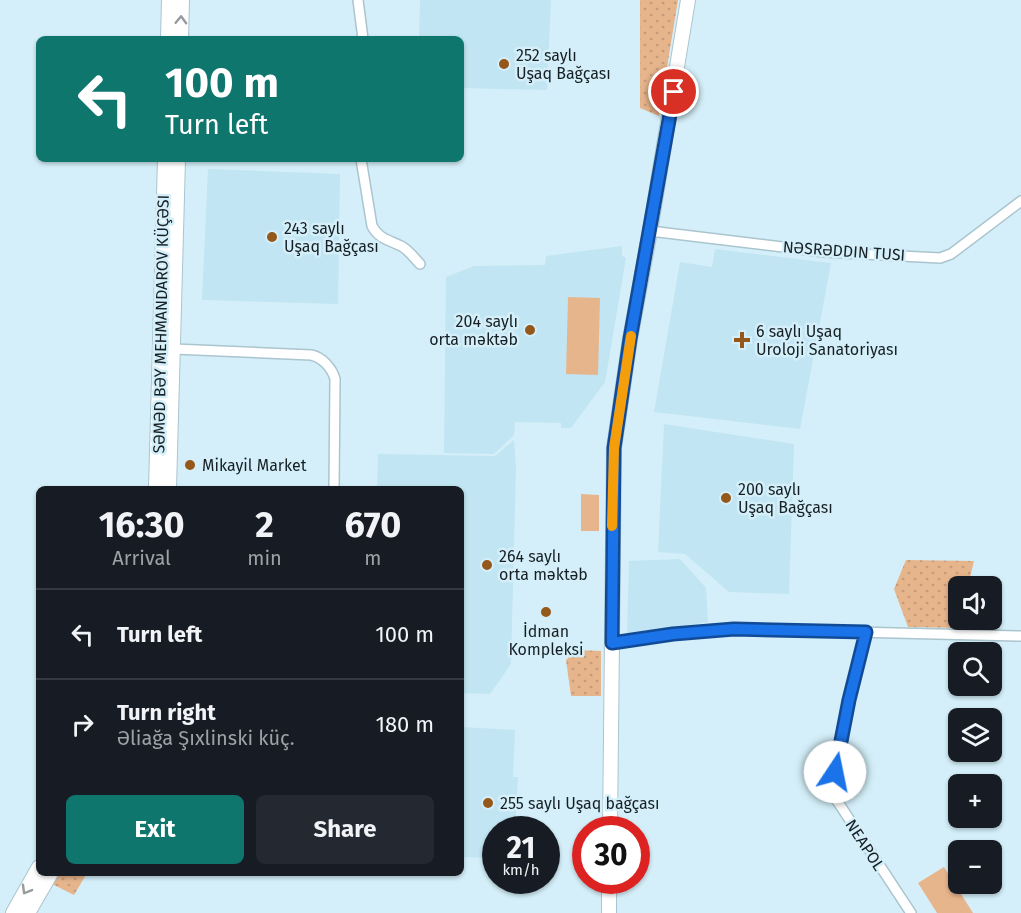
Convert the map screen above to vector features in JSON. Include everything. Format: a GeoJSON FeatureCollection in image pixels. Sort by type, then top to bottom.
{"type":"FeatureCollection","features":[{"type":"Feature","properties":{"kind":"main road"},"geometry":{"type":"LineString","coordinates":[[168,36],[169,0]]}},
{"type":"Feature","properties":{"kind":"main road"},"geometry":{"type":"LineString","coordinates":[[181,36],[182,0]]}},
{"type":"Feature","properties":{"kind":"main road"},"geometry":{"type":"LineString","coordinates":[[610,816],[614,448],[630,339],[688,0]]}},
{"type":"Feature","properties":{"kind":"main road","name":"SƏMƏD BƏY MEHMANDAROV KÜÇƏSI"},"geometry":{"type":"LineString","coordinates":[[156,486],[165,162]]}},
{"type":"Feature","properties":{"kind":"main road","name":"SƏMƏD BƏY MEHMANDAROV KÜÇƏSI"},"geometry":{"type":"LineString","coordinates":[[169,486],[178,162]]}},
{"type":"Feature","properties":{"kind":"main road"},"geometry":{"type":"LineString","coordinates":[[13,913],[36,872]]}},
{"type":"Feature","properties":{"kind":"main road"},"geometry":{"type":"LineString","coordinates":[[28,913],[49,876]]}},
{"type":"Feature","properties":{"kind":"main road"},"geometry":{"type":"LineString","coordinates":[[609,894],[609,913]]}},
{"type":"Feature","properties":{"kind":"street"},"geometry":{"type":"LineString","coordinates":[[358,0],[363,36]]}},
{"type":"Feature","properties":{"kind":"street"},"geometry":{"type":"LineString","coordinates":[[361,162],[372,226],[376,234],[403,246],[420,264]]}},
{"type":"Feature","properties":{"kind":"street","name":"NƏSRƏDDIN TUSI"},"geometry":{"type":"LineString","coordinates":[[650,231],[824,252],[940,258],[951,254],[1021,201]]}},
{"type":"Feature","properties":{"kind":"street"},"geometry":{"type":"LineString","coordinates":[[174,349],[311,355],[322,360],[334,374],[335,379],[334,486]]}},
{"type":"Feature","properties":{"kind":"street"},"geometry":{"type":"LineString","coordinates":[[612,643],[663,635],[725,630],[1021,636]]}},
{"type":"Feature","properties":{"kind":"street","name":"NEAPOL"},"geometry":{"type":"LineString","coordinates":[[866,632],[849,700],[832,793],[910,913]]}},
{"type":"Feature","properties":{"kind":"shaded area","name":"252 saylı Uşaq Bağçası"},"geometry":{"type":"Polygon","coordinates":[[[420,0],[551,0],[547,90],[464,88],[464,36],[419,36],[420,0]]]}},
{"type":"Feature","properties":{"kind":"shaded area"},"geometry":{"type":"Polygon","coordinates":[[[640,0],[678,0],[659,116],[640,108],[640,0]]]}},
{"type":"Feature","properties":{"kind":"shaded area","name":"243 saylı Uşaq Bağçası"},"geometry":{"type":"Polygon","coordinates":[[[208,169],[340,174],[338,304],[202,300],[208,169]]]}},
{"type":"Feature","properties":{"kind":"shaded area","name":"204 saylı orta məktəb"},"geometry":{"type":"Polygon","coordinates":[[[622,246],[622,256],[626,258],[605,382],[571,428],[561,428],[561,423],[515,422],[514,435],[494,454],[444,453],[446,277],[474,266],[545,265],[546,256],[622,246]]]}},
{"type":"Feature","properties":{"kind":"shaded area","name":"6 saylı Uşaq Uroloji Sanatoriyası"},"geometry":{"type":"Polygon","coordinates":[[[715,249],[831,263],[800,429],[654,412],[680,262],[712,267],[715,249]]]}},
{"type":"Feature","properties":{"kind":"shaded area"},"geometry":{"type":"Polygon","coordinates":[[[568,297],[600,298],[598,375],[566,374],[568,297]]]}},
{"type":"Feature","properties":{"kind":"shaded area","name":"200 saylı Uşaq Bağçası"},"geometry":{"type":"Polygon","coordinates":[[[664,424],[794,444],[789,594],[729,592],[685,554],[658,552],[664,424]]]}},
{"type":"Feature","properties":{"kind":"shaded area","name":"264 saylı orta məktəb"},"geometry":{"type":"Polygon","coordinates":[[[514,440],[516,468],[511,664],[490,694],[464,693],[464,486],[377,486],[378,454],[495,456],[514,440]]]}},
{"type":"Feature","properties":{"kind":"shaded area"},"geometry":{"type":"Polygon","coordinates":[[[581,494],[599,495],[599,531],[581,531],[581,494]]]}},
{"type":"Feature","properties":{"kind":"shaded area"},"geometry":{"type":"Polygon","coordinates":[[[680,559],[706,588],[708,622],[627,635],[629,561],[680,559]]]}},
{"type":"Feature","properties":{"kind":"shaded area"},"geometry":{"type":"Polygon","coordinates":[[[906,560],[974,561],[970,576],[948,576],[948,628],[908,627],[894,589],[906,560]]]}},
{"type":"Feature","properties":{"kind":"shaded area"},"geometry":{"type":"Polygon","coordinates":[[[576,650],[601,651],[601,696],[571,696],[566,660],[576,650]]]}},
{"type":"Feature","properties":{"kind":"shaded area","name":"255 saylı Uşaq bağçası"},"geometry":{"type":"Polygon","coordinates":[[[464,727],[515,730],[513,777],[518,777],[516,816],[482,816],[482,858],[464,857],[464,727]]]}},
{"type":"Feature","properties":{"kind":"shaded area"},"geometry":{"type":"Polygon","coordinates":[[[944,867],[948,873],[948,894],[961,894],[973,913],[937,913],[918,883],[944,867]]]}},
{"type":"Feature","properties":{"kind":"shaded area"},"geometry":{"type":"Polygon","coordinates":[[[56,876],[85,876],[74,895],[52,884],[56,876]]]}},
{"type":"Feature","properties":{"kind":"slow traffic"},"geometry":{"type":"LineString","coordinates":[[612,526],[612,464],[631,336]]}},
{"type":"Feature","properties":{"kind":"place","name":"252 saylı Uşaq Bağçası"},"geometry":{"type":"Point","coordinates":[504,64]}},
{"type":"Feature","properties":{"kind":"place","name":"243 saylı Uşaq Bağçası"},"geometry":{"type":"Point","coordinates":[272,237]}},
{"type":"Feature","properties":{"kind":"place","name":"204 saylı orta məktəb"},"geometry":{"type":"Point","coordinates":[530,330]}},
{"type":"Feature","properties":{"kind":"place","name":"6 saylı Uşaq Uroloji Sanatoriyası"},"geometry":{"type":"Point","coordinates":[742,340]}},
{"type":"Feature","properties":{"kind":"place","name":"Mikayil Market"},"geometry":{"type":"Point","coordinates":[190,465]}},
{"type":"Feature","properties":{"kind":"place","name":"200 saylı Uşaq Bağçası"},"geometry":{"type":"Point","coordinates":[726,498]}},
{"type":"Feature","properties":{"kind":"place","name":"264 saylı orta məktəb"},"geometry":{"type":"Point","coordinates":[487,565]}},
{"type":"Feature","properties":{"kind":"place","name":"İdman Kompleksi"},"geometry":{"type":"Point","coordinates":[546,612]}},
{"type":"Feature","properties":{"kind":"place","name":"255 saylı Uşaq bağçası"},"geometry":{"type":"Point","coordinates":[488,803]}},
{"type":"Feature","properties":{"kind":"route"},"geometry":{"type":"LineString","coordinates":[[674,92],[630,339],[612,464],[612,643],[673,634],[734,629],[866,632],[849,700],[835,772]]}}]}
